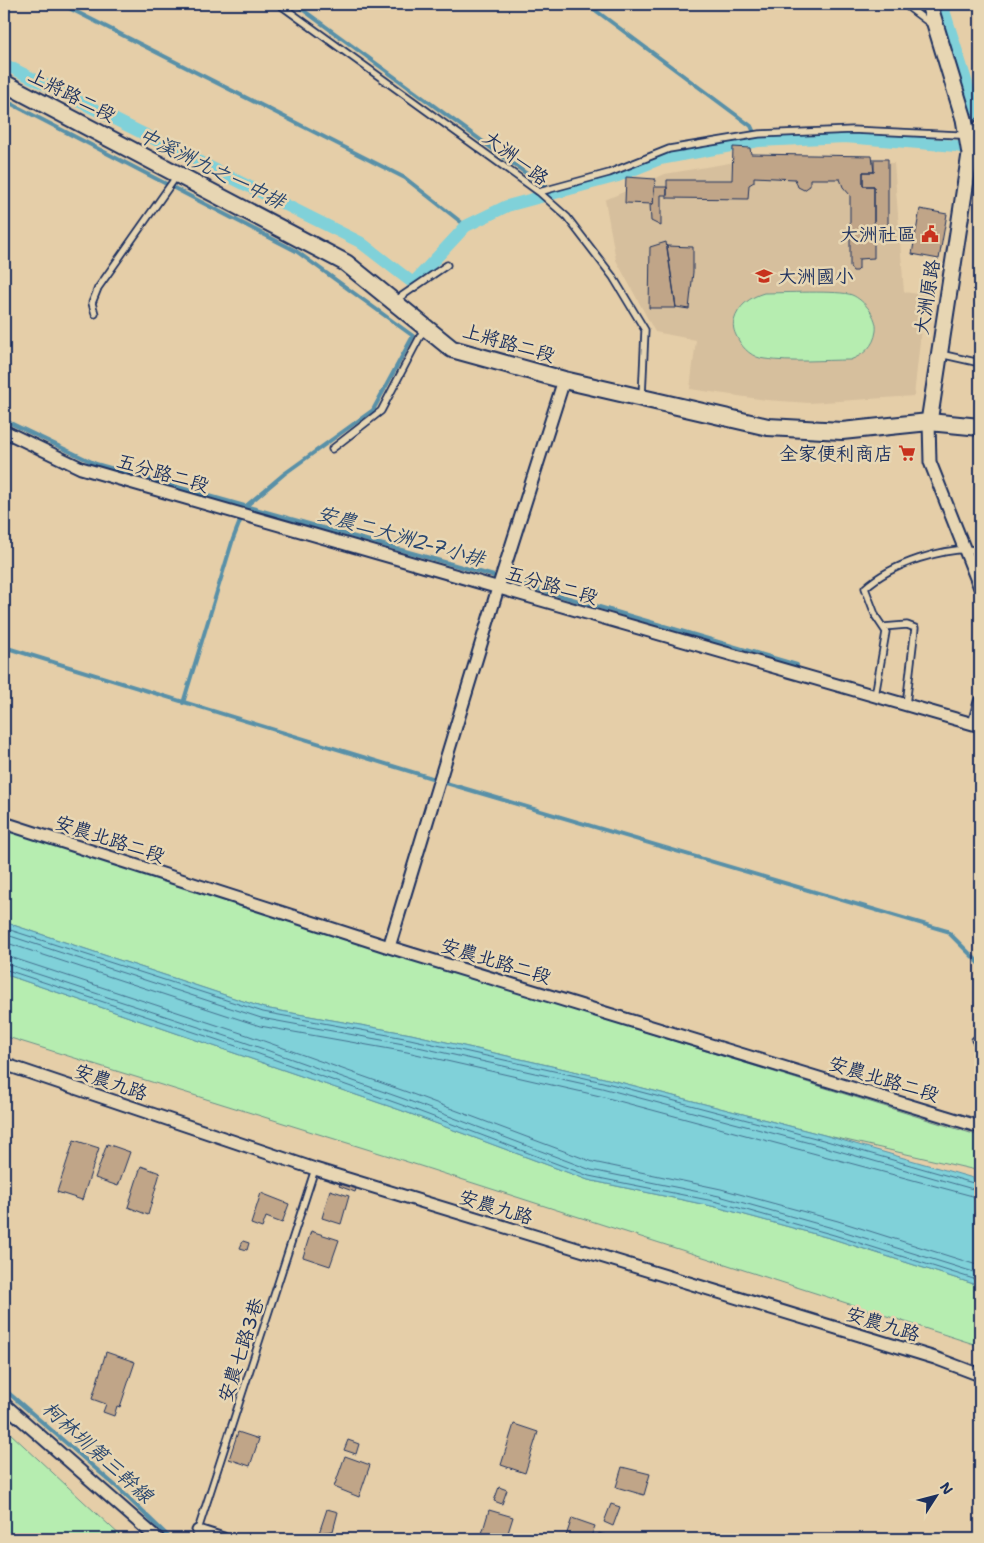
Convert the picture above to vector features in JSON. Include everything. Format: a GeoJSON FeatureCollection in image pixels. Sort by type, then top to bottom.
{"type":"FeatureCollection","features":[{"type":"Feature","properties":{"kind":"main road","name":"上將路二段"},"geometry":{"type":"LineString","coordinates":[[4,83],[179,173],[346,263],[452,349],[564,380],[768,427],[842,431],[929,422],[980,427]]}},
{"type":"Feature","properties":{"kind":"street","name":"大洲原路"},"geometry":{"type":"LineString","coordinates":[[929,4],[935,28],[974,136],[975,158],[938,354],[929,422]]}},
{"type":"Feature","properties":{"kind":"street"},"geometry":{"type":"LineString","coordinates":[[389,947],[498,588],[564,380]]}},
{"type":"Feature","properties":{"kind":"street"},"geometry":{"type":"LineString","coordinates":[[929,422],[930,462],[980,588]]}},
{"type":"Feature","properties":{"kind":"street","name":"五分路二段"},"geometry":{"type":"LineString","coordinates":[[4,431],[81,468],[977,725]]}},
{"type":"Feature","properties":{"kind":"street"},"geometry":{"type":"LineString","coordinates":[[977,725],[980,702]]}},
{"type":"Feature","properties":{"kind":"street","name":"安農北路二段"},"geometry":{"type":"LineString","coordinates":[[4,823],[389,947],[980,1127]]}},
{"type":"Feature","properties":{"kind":"street","name":"安農九路"},"geometry":{"type":"LineString","coordinates":[[4,1064],[315,1169],[935,1358],[980,1375]]}},
{"type":"Feature","properties":{"kind":"street"},"geometry":{"type":"LineString","coordinates":[[4,1404],[158,1539]]}},
{"type":"Feature","properties":{"kind":"street"},"geometry":{"type":"LineString","coordinates":[[196,1535],[223,1539]]}},
{"type":"Feature","properties":{"kind":"lane","name":"大洲一路"},"geometry":{"type":"LineString","coordinates":[[279,4],[539,192],[567,217],[613,278],[646,330],[642,399]]}},
{"type":"Feature","properties":{"kind":"lane"},"geometry":{"type":"LineString","coordinates":[[904,4],[935,28]]}},
{"type":"Feature","properties":{"kind":"lane"},"geometry":{"type":"LineString","coordinates":[[539,192],[608,172],[669,149],[759,134],[852,130],[974,136],[980,121]]}},
{"type":"Feature","properties":{"kind":"lane"},"geometry":{"type":"LineString","coordinates":[[96,314],[92,303],[98,288],[179,173]]}},
{"type":"Feature","properties":{"kind":"lane"},"geometry":{"type":"LineString","coordinates":[[394,302],[447,265]]}},
{"type":"Feature","properties":{"kind":"lane"},"geometry":{"type":"LineString","coordinates":[[332,449],[381,411],[425,327]]}},
{"type":"Feature","properties":{"kind":"lane"},"geometry":{"type":"LineString","coordinates":[[938,354],[980,363]]}},
{"type":"Feature","properties":{"kind":"lane"},"geometry":{"type":"LineString","coordinates":[[875,696],[886,632],[876,617],[865,588],[878,576],[937,553],[964,548],[980,550]]}},
{"type":"Feature","properties":{"kind":"lane"},"geometry":{"type":"LineString","coordinates":[[883,627],[907,625],[914,628],[906,705]]}},
{"type":"Feature","properties":{"kind":"lane","name":"安農七路3巷"},"geometry":{"type":"LineString","coordinates":[[196,1535],[315,1169]]}},
{"type":"Feature","properties":{"kind":"shaded area","name":"大洲國小"},"geometry":{"type":"Polygon","coordinates":[[[747,160],[894,163],[904,292],[925,295],[914,396],[809,403],[766,400],[690,389],[696,340],[655,332],[616,260],[605,200],[665,174],[747,160]]]}},
{"type":"Feature","properties":{"kind":"green space"},"geometry":{"type":"Polygon","coordinates":[[[823,292],[845,293],[857,297],[875,320],[876,331],[873,341],[864,353],[850,360],[786,361],[756,357],[740,343],[733,323],[738,311],[745,303],[764,293],[823,292]]]}},
{"type":"Feature","properties":{"kind":"green space"},"geometry":{"type":"Polygon","coordinates":[[[4,829],[388,952],[980,1136],[980,1171],[824,1135],[604,1078],[411,1034],[264,1008],[4,922],[4,829]]]}},
{"type":"Feature","properties":{"kind":"green space"},"geometry":{"type":"Polygon","coordinates":[[[4,974],[400,1110],[588,1180],[716,1207],[833,1239],[980,1286],[980,1346],[386,1155],[4,1036],[4,974]]]}},
{"type":"Feature","properties":{"kind":"green space"},"geometry":{"type":"Polygon","coordinates":[[[4,1428],[124,1539],[14,1539],[4,1530],[4,1428]]]}},
{"type":"Feature","properties":{"kind":"water"},"geometry":{"type":"Polygon","coordinates":[[[4,922],[264,1008],[411,1034],[604,1078],[824,1135],[980,1180],[980,1286],[833,1239],[716,1207],[588,1180],[400,1110],[4,974],[4,922]]]}},
{"type":"Feature","properties":{"kind":"building"},"geometry":{"type":"Polygon","coordinates":[[[733,147],[750,148],[751,154],[872,156],[874,172],[863,172],[863,186],[874,186],[874,258],[859,259],[859,269],[857,271],[853,271],[850,267],[850,195],[843,187],[840,179],[810,179],[810,186],[804,190],[798,187],[795,179],[754,177],[754,182],[749,185],[748,199],[667,198],[667,180],[732,180],[733,147]]]}},
{"type":"Feature","properties":{"kind":"building"},"geometry":{"type":"Polygon","coordinates":[[[874,159],[888,159],[888,227],[874,227],[874,186],[863,186],[863,172],[874,172],[874,159]]]}},
{"type":"Feature","properties":{"kind":"building"},"geometry":{"type":"Polygon","coordinates":[[[626,177],[655,179],[653,204],[625,203],[626,177]]]}},
{"type":"Feature","properties":{"kind":"building"},"geometry":{"type":"Polygon","coordinates":[[[654,187],[667,187],[667,195],[661,195],[661,226],[651,221],[650,204],[653,204],[654,187]]]}},
{"type":"Feature","properties":{"kind":"building","name":"大洲社區"},"geometry":{"type":"Polygon","coordinates":[[[920,209],[947,214],[939,259],[912,254],[920,209]]]}},
{"type":"Feature","properties":{"kind":"building"},"geometry":{"type":"Polygon","coordinates":[[[666,242],[676,308],[649,308],[650,247],[666,242]]]}},
{"type":"Feature","properties":{"kind":"building"},"geometry":{"type":"Polygon","coordinates":[[[667,246],[693,247],[693,272],[689,309],[676,307],[667,246]]]}},
{"type":"Feature","properties":{"kind":"building"},"geometry":{"type":"Polygon","coordinates":[[[74,1140],[99,1148],[82,1200],[57,1192],[74,1140]]]}},
{"type":"Feature","properties":{"kind":"building"},"geometry":{"type":"Polygon","coordinates":[[[107,1144],[130,1152],[118,1186],[95,1178],[107,1144]]]}},
{"type":"Feature","properties":{"kind":"building"},"geometry":{"type":"Polygon","coordinates":[[[141,1166],[160,1173],[148,1215],[128,1207],[141,1166]]]}},
{"type":"Feature","properties":{"kind":"building"},"geometry":{"type":"Polygon","coordinates":[[[342,1178],[357,1186],[355,1192],[339,1186],[342,1178]]]}},
{"type":"Feature","properties":{"kind":"building"},"geometry":{"type":"Polygon","coordinates":[[[330,1190],[349,1196],[341,1224],[322,1218],[330,1190]]]}},
{"type":"Feature","properties":{"kind":"building"},"geometry":{"type":"Polygon","coordinates":[[[261,1193],[289,1204],[282,1223],[266,1217],[262,1228],[251,1224],[261,1193]]]}},
{"type":"Feature","properties":{"kind":"building"},"geometry":{"type":"Polygon","coordinates":[[[311,1231],[339,1240],[330,1266],[303,1257],[311,1231]]]}},
{"type":"Feature","properties":{"kind":"building"},"geometry":{"type":"Polygon","coordinates":[[[243,1241],[249,1243],[247,1250],[240,1248],[243,1241]]]}},
{"type":"Feature","properties":{"kind":"building"},"geometry":{"type":"Polygon","coordinates":[[[106,1352],[135,1362],[120,1407],[117,1406],[114,1416],[103,1412],[106,1404],[92,1399],[106,1352]]]}},
{"type":"Feature","properties":{"kind":"building"},"geometry":{"type":"Polygon","coordinates":[[[514,1424],[538,1432],[525,1473],[501,1465],[514,1424]]]}},
{"type":"Feature","properties":{"kind":"building"},"geometry":{"type":"Polygon","coordinates":[[[238,1432],[259,1439],[250,1466],[229,1459],[238,1432]]]}},
{"type":"Feature","properties":{"kind":"building"},"geometry":{"type":"Polygon","coordinates":[[[348,1440],[359,1444],[356,1454],[344,1450],[348,1440]]]}},
{"type":"Feature","properties":{"kind":"building"},"geometry":{"type":"Polygon","coordinates":[[[345,1456],[370,1465],[359,1497],[334,1487],[345,1456]]]}},
{"type":"Feature","properties":{"kind":"building"},"geometry":{"type":"Polygon","coordinates":[[[622,1467],[650,1474],[644,1495],[616,1487],[622,1467]]]}},
{"type":"Feature","properties":{"kind":"building"},"geometry":{"type":"Polygon","coordinates":[[[499,1487],[507,1490],[502,1504],[494,1501],[499,1487]]]}},
{"type":"Feature","properties":{"kind":"building"},"geometry":{"type":"Polygon","coordinates":[[[611,1504],[620,1507],[613,1526],[604,1522],[611,1504]]]}},
{"type":"Feature","properties":{"kind":"building"},"geometry":{"type":"Polygon","coordinates":[[[327,1509],[338,1512],[333,1531],[319,1533],[327,1509]]]}},
{"type":"Feature","properties":{"kind":"building"},"geometry":{"type":"Polygon","coordinates":[[[489,1510],[513,1517],[506,1539],[481,1537],[489,1510]]]}},
{"type":"Feature","properties":{"kind":"building"},"geometry":{"type":"Polygon","coordinates":[[[572,1518],[595,1526],[590,1539],[565,1539],[572,1518]]]}},
{"type":"Feature","properties":{"kind":"building"},"geometry":{"type":"Polygon","coordinates":[[[599,1533],[616,1539],[597,1539],[599,1533]]]}},
{"type":"Feature","properties":{"kind":"waterway"},"geometry":{"type":"LineString","coordinates":[[61,4],[405,178],[466,226]]}},
{"type":"Feature","properties":{"kind":"waterway"},"geometry":{"type":"LineString","coordinates":[[295,4],[542,185],[564,192]]}},
{"type":"Feature","properties":{"kind":"waterway"},"geometry":{"type":"LineString","coordinates":[[587,4],[751,126],[758,141]]}},
{"type":"Feature","properties":{"kind":"waterway"},"geometry":{"type":"LineString","coordinates":[[942,4],[980,125]]}},
{"type":"Feature","properties":{"kind":"waterway","name":"中溪洲九之一中排"},"geometry":{"type":"LineString","coordinates":[[4,64],[360,242],[413,283],[466,226],[507,206],[618,176],[660,159],[758,141],[845,137],[956,146],[980,152]]}},
{"type":"Feature","properties":{"kind":"waterway"},"geometry":{"type":"LineString","coordinates":[[4,100],[296,251],[413,336],[373,410],[284,474],[246,506],[233,539],[183,703]]}},
{"type":"Feature","properties":{"kind":"waterway","name":"安農二大洲2-7小排"},"geometry":{"type":"LineString","coordinates":[[4,420],[96,464],[494,576],[797,665]]}},
{"type":"Feature","properties":{"kind":"waterway"},"geometry":{"type":"LineString","coordinates":[[4,647],[435,779]]}},
{"type":"Feature","properties":{"kind":"waterway"},"geometry":{"type":"LineString","coordinates":[[446,783],[947,931],[980,964]]}},
{"type":"Feature","properties":{"kind":"waterway","name":"柯林圳第三幹線"},"geometry":{"type":"LineString","coordinates":[[4,1389],[118,1488],[171,1539]]}},
{"type":"Feature","properties":{"kind":"place","name":"大洲社區"},"geometry":{"type":"Point","coordinates":[930,234]}},
{"type":"Feature","properties":{"kind":"place","name":"大洲國小"},"geometry":{"type":"Point","coordinates":[764,276]}},
{"type":"Feature","properties":{"kind":"place","name":"全家便利商店"},"geometry":{"type":"Point","coordinates":[907,453]}}]}
